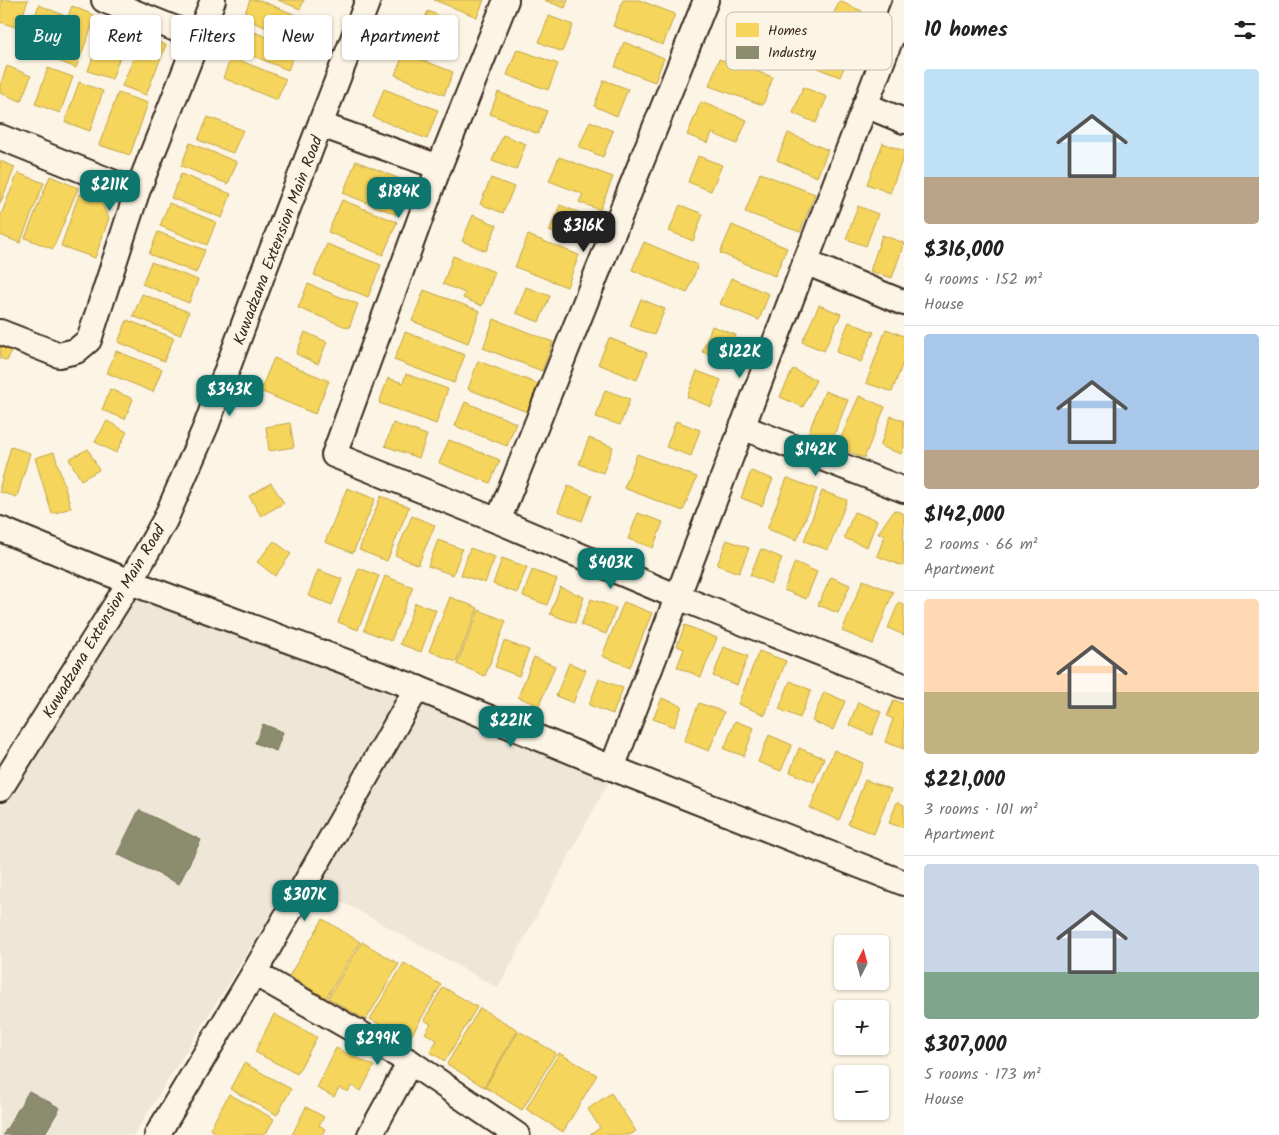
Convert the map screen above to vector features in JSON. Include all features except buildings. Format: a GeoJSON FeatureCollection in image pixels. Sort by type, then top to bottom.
{"type":"FeatureCollection","features":[{"type":"Feature","properties":{"kind":"street"},"geometry":{"type":"LineString","coordinates":[[104,0],[171,27]]}},
{"type":"Feature","properties":{"kind":"street"},"geometry":{"type":"LineString","coordinates":[[207,15],[213,0]]}},
{"type":"Feature","properties":{"kind":"street","name":"Kuwadzana Extension Main Road"},"geometry":{"type":"LineString","coordinates":[[0,789],[130,582],[165,520],[206,426],[368,0]]}},
{"type":"Feature","properties":{"kind":"street"},"geometry":{"type":"LineString","coordinates":[[506,0],[439,166],[334,455],[498,521],[678,597],[904,686]]}},
{"type":"Feature","properties":{"kind":"street"},"geometry":{"type":"LineString","coordinates":[[498,521],[706,0]]}},
{"type":"Feature","properties":{"kind":"street"},"geometry":{"type":"LineString","coordinates":[[892,35],[904,4]]}},
{"type":"Feature","properties":{"kind":"street"},"geometry":{"type":"LineString","coordinates":[[0,332],[59,355],[76,351],[89,340],[137,192],[189,60]]}},
{"type":"Feature","properties":{"kind":"street"},"geometry":{"type":"LineString","coordinates":[[612,768],[879,70]]}},
{"type":"Feature","properties":{"kind":"street"},"geometry":{"type":"LineString","coordinates":[[865,105],[904,121]]}},
{"type":"Feature","properties":{"kind":"street"},"geometry":{"type":"LineString","coordinates":[[321,125],[439,166]]}},
{"type":"Feature","properties":{"kind":"street"},"geometry":{"type":"LineString","coordinates":[[0,136],[137,192]]}},
{"type":"Feature","properties":{"kind":"street"},"geometry":{"type":"LineString","coordinates":[[805,262],[904,304]]}},
{"type":"Feature","properties":{"kind":"street"},"geometry":{"type":"LineString","coordinates":[[742,427],[904,490]]}},
{"type":"Feature","properties":{"kind":"street"},"geometry":{"type":"LineString","coordinates":[[0,530],[130,582],[417,688],[612,768],[904,883]]}},
{"type":"Feature","properties":{"kind":"street"},"geometry":{"type":"LineString","coordinates":[[157,1135],[254,973],[417,688]]}},
{"type":"Feature","properties":{"kind":"street"},"geometry":{"type":"LineString","coordinates":[[254,973],[410,1062],[517,1135]]}},
{"type":"Feature","properties":{"kind":"street"},"geometry":{"type":"LineString","coordinates":[[370,1135],[410,1062]]}},
{"type":"Feature","properties":{"kind":"shaded area"},"geometry":{"type":"Polygon","coordinates":[[[130,587],[614,772],[498,988],[295,876],[134,1135],[0,1135],[0,804],[130,587]]]}}]}
